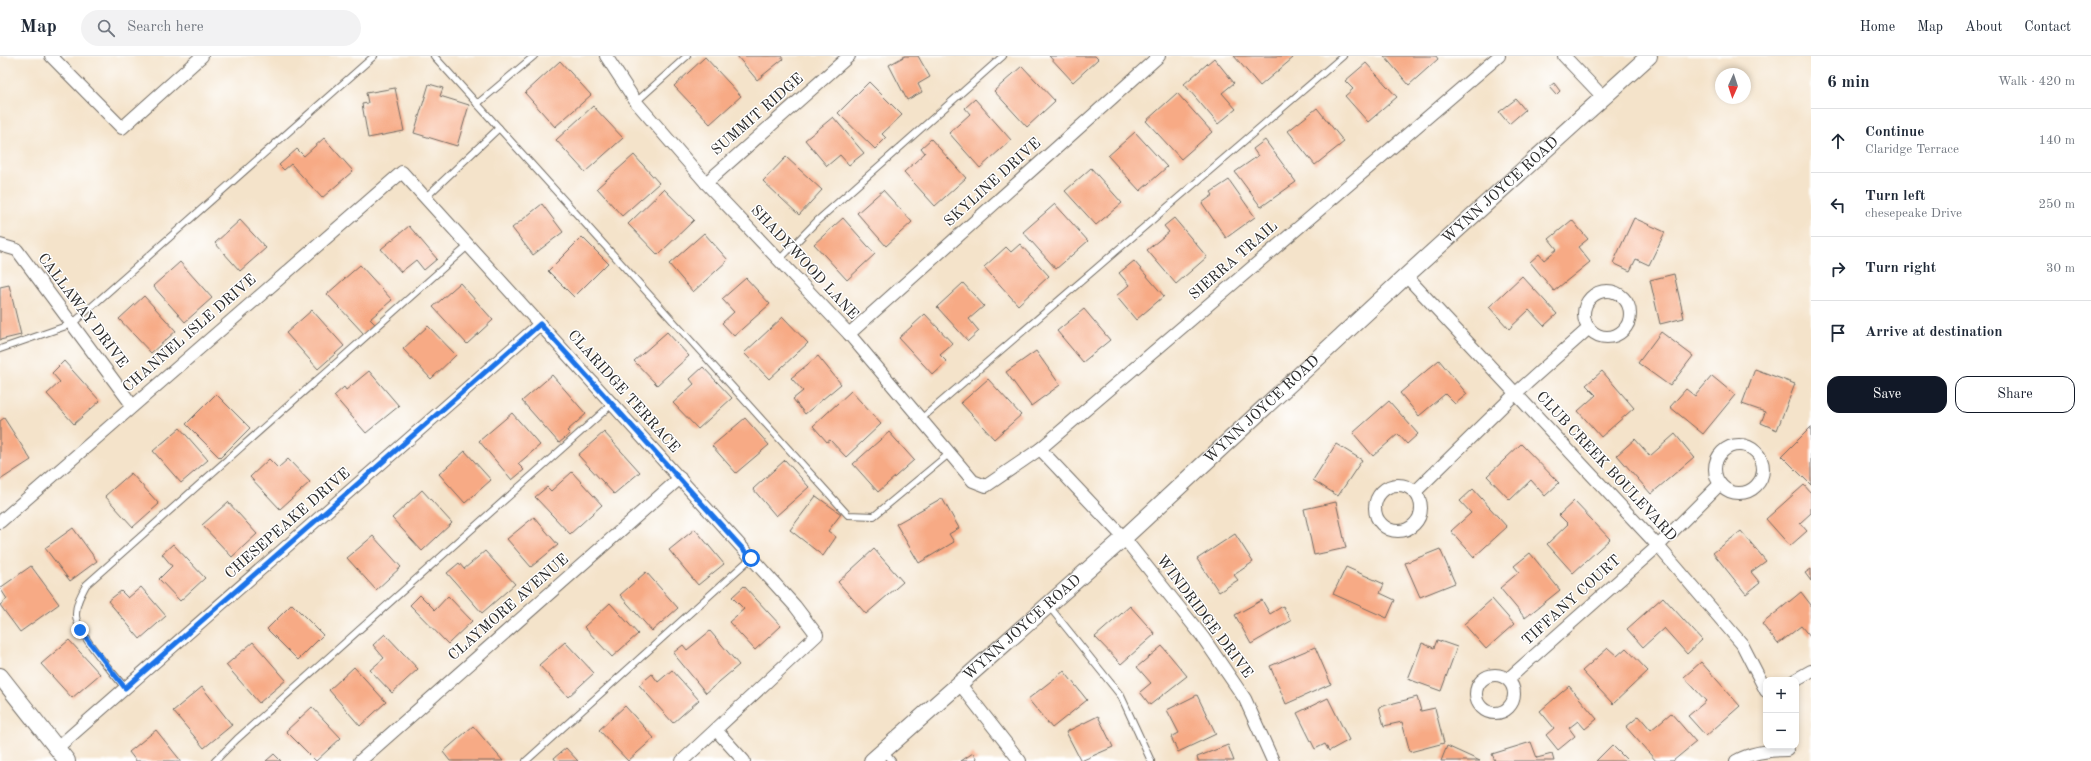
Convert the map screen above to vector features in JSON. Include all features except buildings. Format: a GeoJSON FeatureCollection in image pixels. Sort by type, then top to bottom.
{"type":"FeatureCollection","features":[{"type":"Feature","properties":{"kind":"street"},"geometry":{"type":"LineString","coordinates":[[51,56],[122,128],[202,56]]}},
{"type":"Feature","properties":{"kind":"street","name":"SHADYWOOD LANE"},"geometry":{"type":"LineString","coordinates":[[606,56],[636,102],[706,183],[849,334],[973,481],[986,486]]}},
{"type":"Feature","properties":{"kind":"street","name":"SUMMIT RIDGE"},"geometry":{"type":"LineString","coordinates":[[706,183],[849,56]]}},
{"type":"Feature","properties":{"kind":"street","name":"SKYLINE DRIVE"},"geometry":{"type":"LineString","coordinates":[[849,334],[1159,56]]}},
{"type":"Feature","properties":{"kind":"street","name":"SIERRA TRAIL"},"geometry":{"type":"LineString","coordinates":[[986,486],[1040,449],[1499,56]]}},
{"type":"Feature","properties":{"kind":"street"},"geometry":{"type":"LineString","coordinates":[[1564,56],[1604,98]]}},
{"type":"Feature","properties":{"kind":"street","name":"WYNN JOYCE ROAD"},"geometry":{"type":"LineString","coordinates":[[883,758],[959,683],[1124,538],[1406,276],[1649,56]]}},
{"type":"Feature","properties":{"kind":"street","name":"CLARIDGE TERRACE"},"geometry":{"type":"LineString","coordinates":[[402,172],[795,606],[817,635],[716,730]]}},
{"type":"Feature","properties":{"kind":"street","name":"CHANNEL ISLE DRIVE"},"geometry":{"type":"LineString","coordinates":[[0,522],[132,405],[402,172]]}},
{"type":"Feature","properties":{"kind":"street","name":"CALLAWAY DRIVE"},"geometry":{"type":"LineString","coordinates":[[0,245],[17,250],[132,405]]}},
{"type":"Feature","properties":{"kind":"street","name":"CLUB CREEK BOULEVARD"},"geometry":{"type":"LineString","coordinates":[[1406,276],[1658,546],[1742,644],[1763,685]]}},
{"type":"Feature","properties":{"kind":"street","name":"CHESEPEAKE DRIVE"},"geometry":{"type":"LineString","coordinates":[[57,748],[540,324]]}},
{"type":"Feature","properties":{"kind":"street"},"geometry":{"type":"LineString","coordinates":[[1415,492],[1516,393],[1589,328]]}},
{"type":"Feature","properties":{"kind":"street"},"geometry":{"type":"LineString","coordinates":[[1740,444],[1755,450],[1760,456],[1764,472],[1756,486],[1742,493],[1726,490],[1720,484],[1714,469],[1719,454],[1725,449],[1740,444]]}},
{"type":"Feature","properties":{"kind":"street","name":"WINDRIDGE DRIVE"},"geometry":{"type":"LineString","coordinates":[[1040,449],[1124,538],[1202,636],[1245,699],[1273,761]]}},
{"type":"Feature","properties":{"kind":"street","name":"CLAYMORE AVENUE"},"geometry":{"type":"LineString","coordinates":[[360,761],[680,478]]}},
{"type":"Feature","properties":{"kind":"street","name":"TIFFANY COURT"},"geometry":{"type":"LineString","coordinates":[[1508,679],[1658,546],[1720,484]]}},
{"type":"Feature","properties":{"kind":"street"},"geometry":{"type":"LineString","coordinates":[[1799,678],[1811,671]]}},
{"type":"Feature","properties":{"kind":"street"},"geometry":{"type":"LineString","coordinates":[[0,676],[67,761]]}},
{"type":"Feature","properties":{"kind":"street"},"geometry":{"type":"LineString","coordinates":[[959,683],[1020,761]]}},
{"type":"Feature","properties":{"kind":"street"},"geometry":{"type":"LineString","coordinates":[[682,761],[716,730],[744,761]]}},
{"type":"Feature","properties":{"kind":"street"},"geometry":{"type":"LineString","coordinates":[[1736,761],[1743,757],[1767,750],[1788,752]]}},
{"type":"Feature","properties":{"kind":"lane"},"geometry":{"type":"LineString","coordinates":[[0,349],[72,324],[374,56]]}},
{"type":"Feature","properties":{"kind":"lane"},"geometry":{"type":"LineString","coordinates":[[434,56],[848,515],[874,516],[950,453]]}},
{"type":"Feature","properties":{"kind":"lane"},"geometry":{"type":"LineString","coordinates":[[477,104],[534,56]]}},
{"type":"Feature","properties":{"kind":"lane"},"geometry":{"type":"LineString","coordinates":[[636,102],[687,56]]}},
{"type":"Feature","properties":{"kind":"lane"},"geometry":{"type":"LineString","coordinates":[[779,260],[817,221],[1003,56]]}},
{"type":"Feature","properties":{"kind":"lane"},"geometry":{"type":"LineString","coordinates":[[921,419],[1343,56]]}},
{"type":"Feature","properties":{"kind":"lane"},"geometry":{"type":"LineString","coordinates":[[426,197],[499,128]]}},
{"type":"Feature","properties":{"kind":"lane"},"geometry":{"type":"LineString","coordinates":[[125,688],[80,630],[75,616],[77,602],[86,585],[469,245]]}},
{"type":"Feature","properties":{"kind":"lane"},"geometry":{"type":"LineString","coordinates":[[215,761],[249,728],[612,404]]}},
{"type":"Feature","properties":{"kind":"lane"},"geometry":{"type":"LineString","coordinates":[[526,761],[751,558]]}},
{"type":"Feature","properties":{"kind":"lane"},"geometry":{"type":"LineString","coordinates":[[1048,605],[1121,696],[1151,761]]}},
{"type":"Feature","properties":{"kind":"route"},"geometry":{"type":"LineString","coordinates":[[80,630],[125,688],[540,324],[751,558]]}}]}
